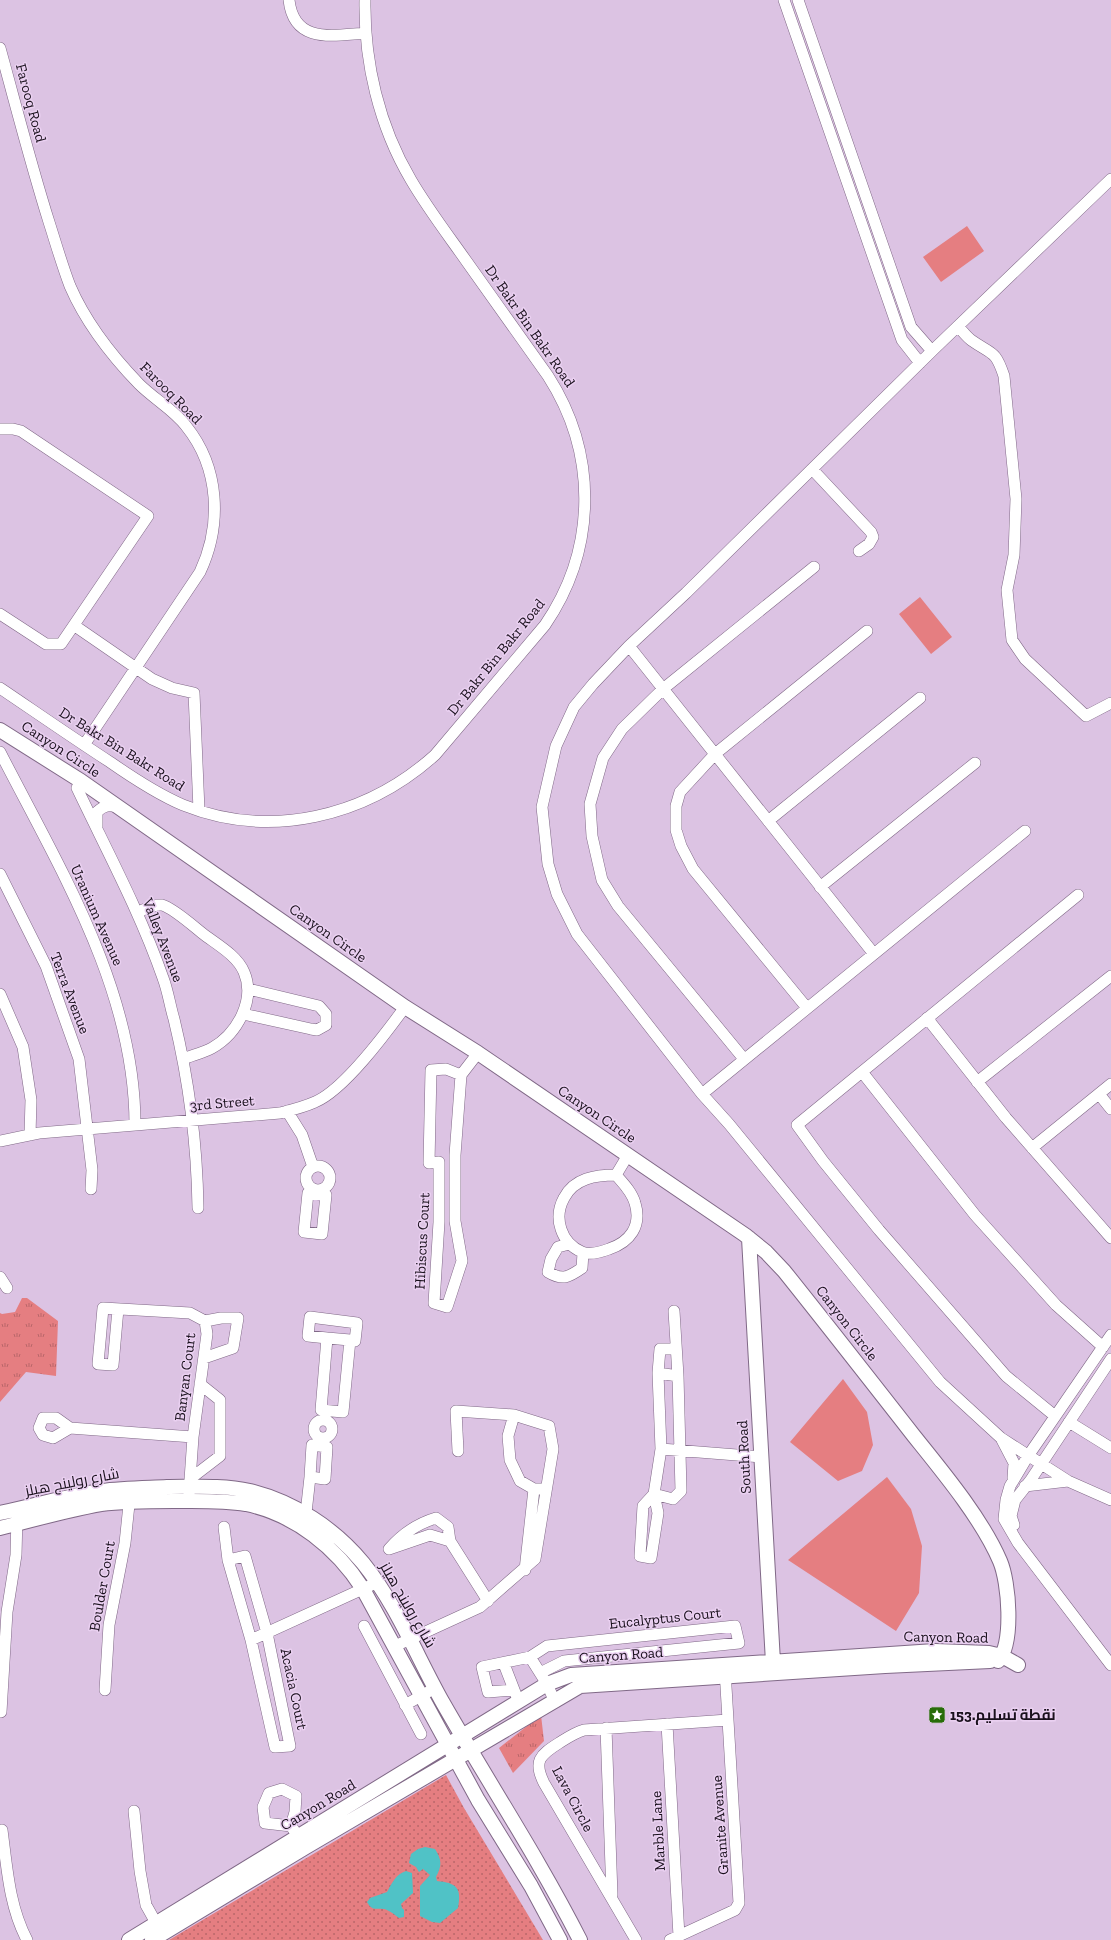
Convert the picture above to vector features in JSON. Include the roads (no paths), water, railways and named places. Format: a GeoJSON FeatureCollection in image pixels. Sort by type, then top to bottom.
{"type":"FeatureCollection","features":[{"type":"Feature","properties":{"kind":"main road","name":"Canyon Circle"},"geometry":{"type":"LineString","coordinates":[[5,733],[118,807],[405,1007],[478,1053],[749,1238],[766,1252],[784,1272],[948,1480],[986,1535],[1000,1561],[1007,1585],[1009,1610],[1005,1648],[1000,1658]]}},
{"type":"Feature","properties":{"kind":"main road","name":"South Road"},"geometry":{"type":"LineString","coordinates":[[749,1238],[774,1667]]}},
{"type":"Feature","properties":{"kind":"main road","name":"شارع رولينج هيلز"},"geometry":{"type":"LineString","coordinates":[[0,1528],[17,1517],[80,1495],[130,1495],[219,1487],[249,1491],[280,1501],[306,1513],[345,1542],[378,1582],[462,1737],[559,1899],[580,1940]]}},
{"type":"Feature","properties":{"kind":"main road","name":"شارع رولينج هيلز"},"geometry":{"type":"LineString","coordinates":[[190,1489],[246,1504],[276,1514],[298,1525],[336,1554],[352,1571],[395,1646],[478,1800],[531,1886],[560,1940]]}},
{"type":"Feature","properties":{"kind":"main road","name":"شارع رولينج هيلز"},"geometry":{"type":"LineString","coordinates":[[0,1513],[17,1517]]}},
{"type":"Feature","properties":{"kind":"main road","name":"Canyon Road"},"geometry":{"type":"LineString","coordinates":[[129,1940],[157,1932],[298,1836],[462,1737],[516,1696],[544,1678],[570,1675],[667,1674],[774,1667],[1000,1658]]}},
{"type":"Feature","properties":{"kind":"main road","name":"Canyon Road"},"geometry":{"type":"LineString","coordinates":[[298,1836],[456,1759],[580,1686],[667,1674]]}},
{"type":"Feature","properties":{"kind":"street"},"geometry":{"type":"LineString","coordinates":[[289,0],[296,21],[310,34],[318,36],[366,33]]}},
{"type":"Feature","properties":{"kind":"street","name":"Dr Bakr Bin Bakr Road"},"geometry":{"type":"LineString","coordinates":[[0,688],[84,745],[163,795],[199,810],[226,818],[249,821],[275,822],[324,816],[352,807],[396,785],[416,772],[435,755],[545,625],[564,594],[577,558],[583,532],[585,507],[583,468],[568,411],[548,376],[424,201],[410,179],[394,147],[373,85],[366,33],[365,0]]}},
{"type":"Feature","properties":{"kind":"street"},"geometry":{"type":"LineString","coordinates":[[784,0],[902,340],[920,363]]}},
{"type":"Feature","properties":{"kind":"street"},"geometry":{"type":"LineString","coordinates":[[798,0],[911,327],[932,351]]}},
{"type":"Feature","properties":{"kind":"street","name":"Farooq Road"},"geometry":{"type":"LineString","coordinates":[[0,48],[39,192],[70,286],[93,329],[107,348],[140,384],[185,425],[193,435],[206,460],[211,477],[215,509],[212,540],[208,556],[190,589],[84,745]]}},
{"type":"Feature","properties":{"kind":"street"},"geometry":{"type":"LineString","coordinates":[[1111,179],[932,351],[692,588],[629,646],[593,684],[574,707],[556,746],[542,807],[548,864],[557,894],[577,934],[702,1094],[729,1124],[940,1382],[1001,1438],[1068,1481],[1111,1500]]}},
{"type":"Feature","properties":{"kind":"street"},"geometry":{"type":"LineString","coordinates":[[1095,194],[1111,185]]}},
{"type":"Feature","properties":{"kind":"street"},"geometry":{"type":"LineString","coordinates":[[958,326],[971,340],[989,349],[999,360],[1004,376],[1016,499],[1014,556],[1007,590],[1012,640],[1025,659],[1086,716],[1111,703]]}},
{"type":"Feature","properties":{"kind":"street"},"geometry":{"type":"LineString","coordinates":[[0,429],[13,429],[21,431],[148,516],[75,626],[61,644],[51,645],[0,614]]}},
{"type":"Feature","properties":{"kind":"street"},"geometry":{"type":"LineString","coordinates":[[812,469],[871,532],[873,537],[869,544],[859,551]]}},
{"type":"Feature","properties":{"kind":"street"},"geometry":{"type":"LineString","coordinates":[[744,1059],[618,906],[602,880],[592,836],[590,804],[603,758],[622,729],[663,689],[814,566]]}},
{"type":"Feature","properties":{"kind":"street"},"geometry":{"type":"LineString","coordinates":[[75,626],[162,684],[194,693],[199,810]]}},
{"type":"Feature","properties":{"kind":"street"},"geometry":{"type":"LineString","coordinates":[[807,1008],[693,869],[681,846],[676,830],[676,806],[680,792],[715,754],[867,631]]}},
{"type":"Feature","properties":{"kind":"street"},"geometry":{"type":"LineString","coordinates":[[629,646],[874,954]]}},
{"type":"Feature","properties":{"kind":"street"},"geometry":{"type":"LineString","coordinates":[[768,821],[920,698]]}},
{"type":"Feature","properties":{"kind":"street"},"geometry":{"type":"LineString","coordinates":[[0,747],[5,733]]}},
{"type":"Feature","properties":{"kind":"street","name":"Uranium Avenue"},"geometry":{"type":"LineString","coordinates":[[0,752],[99,950],[117,1002],[131,1058],[135,1097],[135,1125]]}},
{"type":"Feature","properties":{"kind":"street"},"geometry":{"type":"LineString","coordinates":[[820,887],[975,763]]}},
{"type":"Feature","properties":{"kind":"street","name":"Valley Avenue"},"geometry":{"type":"LineString","coordinates":[[81,782],[77,788],[138,912],[164,980],[184,1059],[197,1168],[198,1208]]}},
{"type":"Feature","properties":{"kind":"street"},"geometry":{"type":"LineString","coordinates":[[99,833],[96,823],[97,812],[102,807],[109,805],[118,807]]}},
{"type":"Feature","properties":{"kind":"street"},"geometry":{"type":"LineString","coordinates":[[702,1094],[1025,831]]}},
{"type":"Feature","properties":{"kind":"street","name":"Terra Avenue"},"geometry":{"type":"LineString","coordinates":[[0,874],[46,966],[79,1059],[92,1170],[91,1188]]}},
{"type":"Feature","properties":{"kind":"street"},"geometry":{"type":"LineString","coordinates":[[1056,1416],[1006,1376],[880,1230],[823,1161],[797,1125],[1078,895]]}},
{"type":"Feature","properties":{"kind":"street"},"geometry":{"type":"LineString","coordinates":[[138,912],[153,906],[162,905],[177,914],[233,956],[244,972],[248,990],[243,1014],[227,1037],[212,1048],[184,1059]]}},
{"type":"Feature","properties":{"kind":"street"},"geometry":{"type":"LineString","coordinates":[[977,1082],[1111,976]]}},
{"type":"Feature","properties":{"kind":"street"},"geometry":{"type":"LineString","coordinates":[[243,1014],[317,1030],[326,1025],[326,1014],[319,1006],[248,990]]}},
{"type":"Feature","properties":{"kind":"street"},"geometry":{"type":"LineString","coordinates":[[0,994],[23,1047],[31,1100],[30,1135]]}},
{"type":"Feature","properties":{"kind":"street","name":"3rd Street"},"geometry":{"type":"LineString","coordinates":[[0,1142],[30,1135],[87,1129],[280,1113],[316,1102],[343,1082],[385,1034],[405,1007]]}},
{"type":"Feature","properties":{"kind":"street"},"geometry":{"type":"LineString","coordinates":[[927,1018],[977,1082],[1032,1148],[1111,1238]]}},
{"type":"Feature","properties":{"kind":"street"},"geometry":{"type":"LineString","coordinates":[[461,1075],[478,1053]]}},
{"type":"Feature","properties":{"kind":"street","name":"Hibiscus Court"},"geometry":{"type":"LineString","coordinates":[[446,1069],[461,1075],[455,1155],[455,1221],[462,1261],[447,1307],[434,1303],[440,1222],[439,1162],[430,1163],[431,1070],[446,1069]]}},
{"type":"Feature","properties":{"kind":"street"},"geometry":{"type":"LineString","coordinates":[[862,1072],[974,1215],[1056,1305],[1103,1347]]}},
{"type":"Feature","properties":{"kind":"street"},"geometry":{"type":"LineString","coordinates":[[1032,1148],[1111,1084]]}},
{"type":"Feature","properties":{"kind":"street"},"geometry":{"type":"LineString","coordinates":[[1099,1094],[1111,1109]]}},
{"type":"Feature","properties":{"kind":"street"},"geometry":{"type":"LineString","coordinates":[[287,1111],[302,1135],[313,1167]]}},
{"type":"Feature","properties":{"kind":"street"},"geometry":{"type":"LineString","coordinates":[[616,1175],[628,1155]]}},
{"type":"Feature","properties":{"kind":"street"},"geometry":{"type":"LineString","coordinates":[[313,1167],[324,1168],[329,1174],[327,1185],[317,1192],[306,1180],[307,1172],[313,1167]]}},
{"type":"Feature","properties":{"kind":"street"},"geometry":{"type":"LineString","coordinates":[[564,1246],[559,1220],[563,1199],[574,1184],[597,1175],[616,1175]]}},
{"type":"Feature","properties":{"kind":"street"},"geometry":{"type":"LineString","coordinates":[[564,1246],[583,1252],[601,1252],[618,1246],[632,1236],[637,1218],[635,1202],[616,1175]]}},
{"type":"Feature","properties":{"kind":"street"},"geometry":{"type":"LineString","coordinates":[[564,1246],[551,1259],[548,1272],[557,1277],[570,1276],[582,1268],[583,1252]]}},
{"type":"Feature","properties":{"kind":"street"},"geometry":{"type":"LineString","coordinates":[[0,1277],[7,1288]]}},
{"type":"Feature","properties":{"kind":"street","name":"Banyan Court"},"geometry":{"type":"LineString","coordinates":[[118,1309],[113,1364],[98,1364],[103,1308],[190,1313],[205,1321],[207,1334],[193,1437],[190,1489]]}},
{"type":"Feature","properties":{"kind":"street"},"geometry":{"type":"LineString","coordinates":[[654,1494],[673,1499],[681,1491],[681,1451],[674,1311]]}},
{"type":"Feature","properties":{"kind":"street"},"geometry":{"type":"LineString","coordinates":[[310,1317],[357,1323],[355,1341],[328,1338],[308,1336],[310,1317]]}},
{"type":"Feature","properties":{"kind":"street"},"geometry":{"type":"LineString","coordinates":[[204,1358],[233,1348],[238,1318],[221,1318],[205,1321]]}},
{"type":"Feature","properties":{"kind":"street"},"geometry":{"type":"LineString","coordinates":[[1010,1486],[1028,1456],[1111,1335]]}},
{"type":"Feature","properties":{"kind":"street"},"geometry":{"type":"LineString","coordinates":[[306,1513],[312,1445],[321,1442],[332,1432],[332,1426],[327,1416],[321,1410],[328,1338]]}},
{"type":"Feature","properties":{"kind":"street"},"geometry":{"type":"LineString","coordinates":[[327,1416],[343,1412],[350,1340]]}},
{"type":"Feature","properties":{"kind":"street"},"geometry":{"type":"LineString","coordinates":[[654,1494],[643,1506],[640,1556],[651,1558],[658,1513],[654,1494],[661,1450],[658,1372],[660,1349],[676,1349]]}},
{"type":"Feature","properties":{"kind":"street"},"geometry":{"type":"LineString","coordinates":[[1018,1543],[1011,1516],[1015,1500],[1026,1486],[1111,1359]]}},
{"type":"Feature","properties":{"kind":"street"},"geometry":{"type":"LineString","coordinates":[[658,1372],[678,1376]]}},
{"type":"Feature","properties":{"kind":"street"},"geometry":{"type":"LineString","coordinates":[[190,1489],[220,1456],[220,1400],[200,1384]]}},
{"type":"Feature","properties":{"kind":"street"},"geometry":{"type":"LineString","coordinates":[[395,1646],[480,1607],[536,1559],[553,1449],[549,1426],[514,1414],[456,1411],[458,1451]]}},
{"type":"Feature","properties":{"kind":"street"},"geometry":{"type":"LineString","coordinates":[[514,1414],[508,1436],[510,1460],[520,1481],[534,1489],[546,1488]]}},
{"type":"Feature","properties":{"kind":"street"},"geometry":{"type":"LineString","coordinates":[[1069,1422],[1111,1448]]}},
{"type":"Feature","properties":{"kind":"street"},"geometry":{"type":"LineString","coordinates":[[70,1428],[193,1437]]}},
{"type":"Feature","properties":{"kind":"street"},"geometry":{"type":"LineString","coordinates":[[1001,1438],[1014,1463],[1015,1475],[1006,1500],[1004,1519],[1018,1543],[1111,1665]]}},
{"type":"Feature","properties":{"kind":"street"},"geometry":{"type":"LineString","coordinates":[[310,1477],[325,1479],[327,1447],[321,1442]]}},
{"type":"Feature","properties":{"kind":"street"},"geometry":{"type":"LineString","coordinates":[[661,1450],[762,1457]]}},
{"type":"Feature","properties":{"kind":"street"},"geometry":{"type":"LineString","coordinates":[[1026,1486],[1068,1481]]}},
{"type":"Feature","properties":{"kind":"street"},"geometry":{"type":"LineString","coordinates":[[525,1570],[534,1489]]}},
{"type":"Feature","properties":{"kind":"street","name":"Boulder Court"},"geometry":{"type":"LineString","coordinates":[[105,1690],[109,1625],[125,1543],[130,1495]]}},
{"type":"Feature","properties":{"kind":"street"},"geometry":{"type":"LineString","coordinates":[[1,1712],[7,1612],[16,1555],[17,1517]]}},
{"type":"Feature","properties":{"kind":"street"},"geometry":{"type":"LineString","coordinates":[[450,1541],[430,1535],[389,1549],[399,1537],[421,1522],[436,1518],[448,1527],[450,1541],[488,1601]]}},
{"type":"Feature","properties":{"kind":"street","name":"Acacia Court"},"geometry":{"type":"LineString","coordinates":[[224,1527],[228,1560],[251,1640],[275,1747],[290,1746],[267,1633],[245,1556],[228,1560]]}},
{"type":"Feature","properties":{"kind":"street"},"geometry":{"type":"LineString","coordinates":[[234,1585],[253,1581]]}},
{"type":"Feature","properties":{"kind":"street","name":"Acacia Court"},"geometry":{"type":"LineString","coordinates":[[251,1640],[378,1582]]}},
{"type":"Feature","properties":{"kind":"street"},"geometry":{"type":"LineString","coordinates":[[364,1626],[421,1734]]}},
{"type":"Feature","properties":{"kind":"street","name":"Eucalyptus Court"},"geometry":{"type":"LineString","coordinates":[[516,1696],[488,1692],[482,1667],[504,1664],[530,1657],[547,1646],[735,1626],[739,1643],[564,1661],[544,1678]]}},
{"type":"Feature","properties":{"kind":"street","name":"Eucalyptus Court"},"geometry":{"type":"LineString","coordinates":[[662,1650],[667,1674]]}},
{"type":"Feature","properties":{"kind":"street"},"geometry":{"type":"LineString","coordinates":[[530,1657],[544,1678],[554,1702]]}},
{"type":"Feature","properties":{"kind":"street"},"geometry":{"type":"LineString","coordinates":[[504,1664],[516,1696]]}},
{"type":"Feature","properties":{"kind":"street","name":"Granite Avenue"},"geometry":{"type":"LineString","coordinates":[[674,1938],[735,1910],[739,1903],[725,1671]]}},
{"type":"Feature","properties":{"kind":"street"},"geometry":{"type":"LineString","coordinates":[[405,1705],[435,1688]]}},
{"type":"Feature","properties":{"kind":"street","name":"Lava Circle"},"geometry":{"type":"LineString","coordinates":[[636,1940],[539,1774],[539,1764],[542,1754],[574,1733],[606,1728],[728,1720]]}},
{"type":"Feature","properties":{"kind":"street","name":"Marble Lane"},"geometry":{"type":"LineString","coordinates":[[667,1724],[674,1938]]}},
{"type":"Feature","properties":{"kind":"street"},"geometry":{"type":"LineString","coordinates":[[606,1728],[612,1898]]}},
{"type":"Feature","properties":{"kind":"street"},"geometry":{"type":"LineString","coordinates":[[134,1811],[140,1871],[146,1905],[157,1932]]}},
{"type":"Feature","properties":{"kind":"street"},"geometry":{"type":"LineString","coordinates":[[2,1830],[8,1877],[15,1913],[25,1940]]}},
{"type":"Feature","properties":{"kind":"place","name":"نقطة تسليم.153"},"geometry":{"type":"Point","coordinates":[937,1715]}}]}
